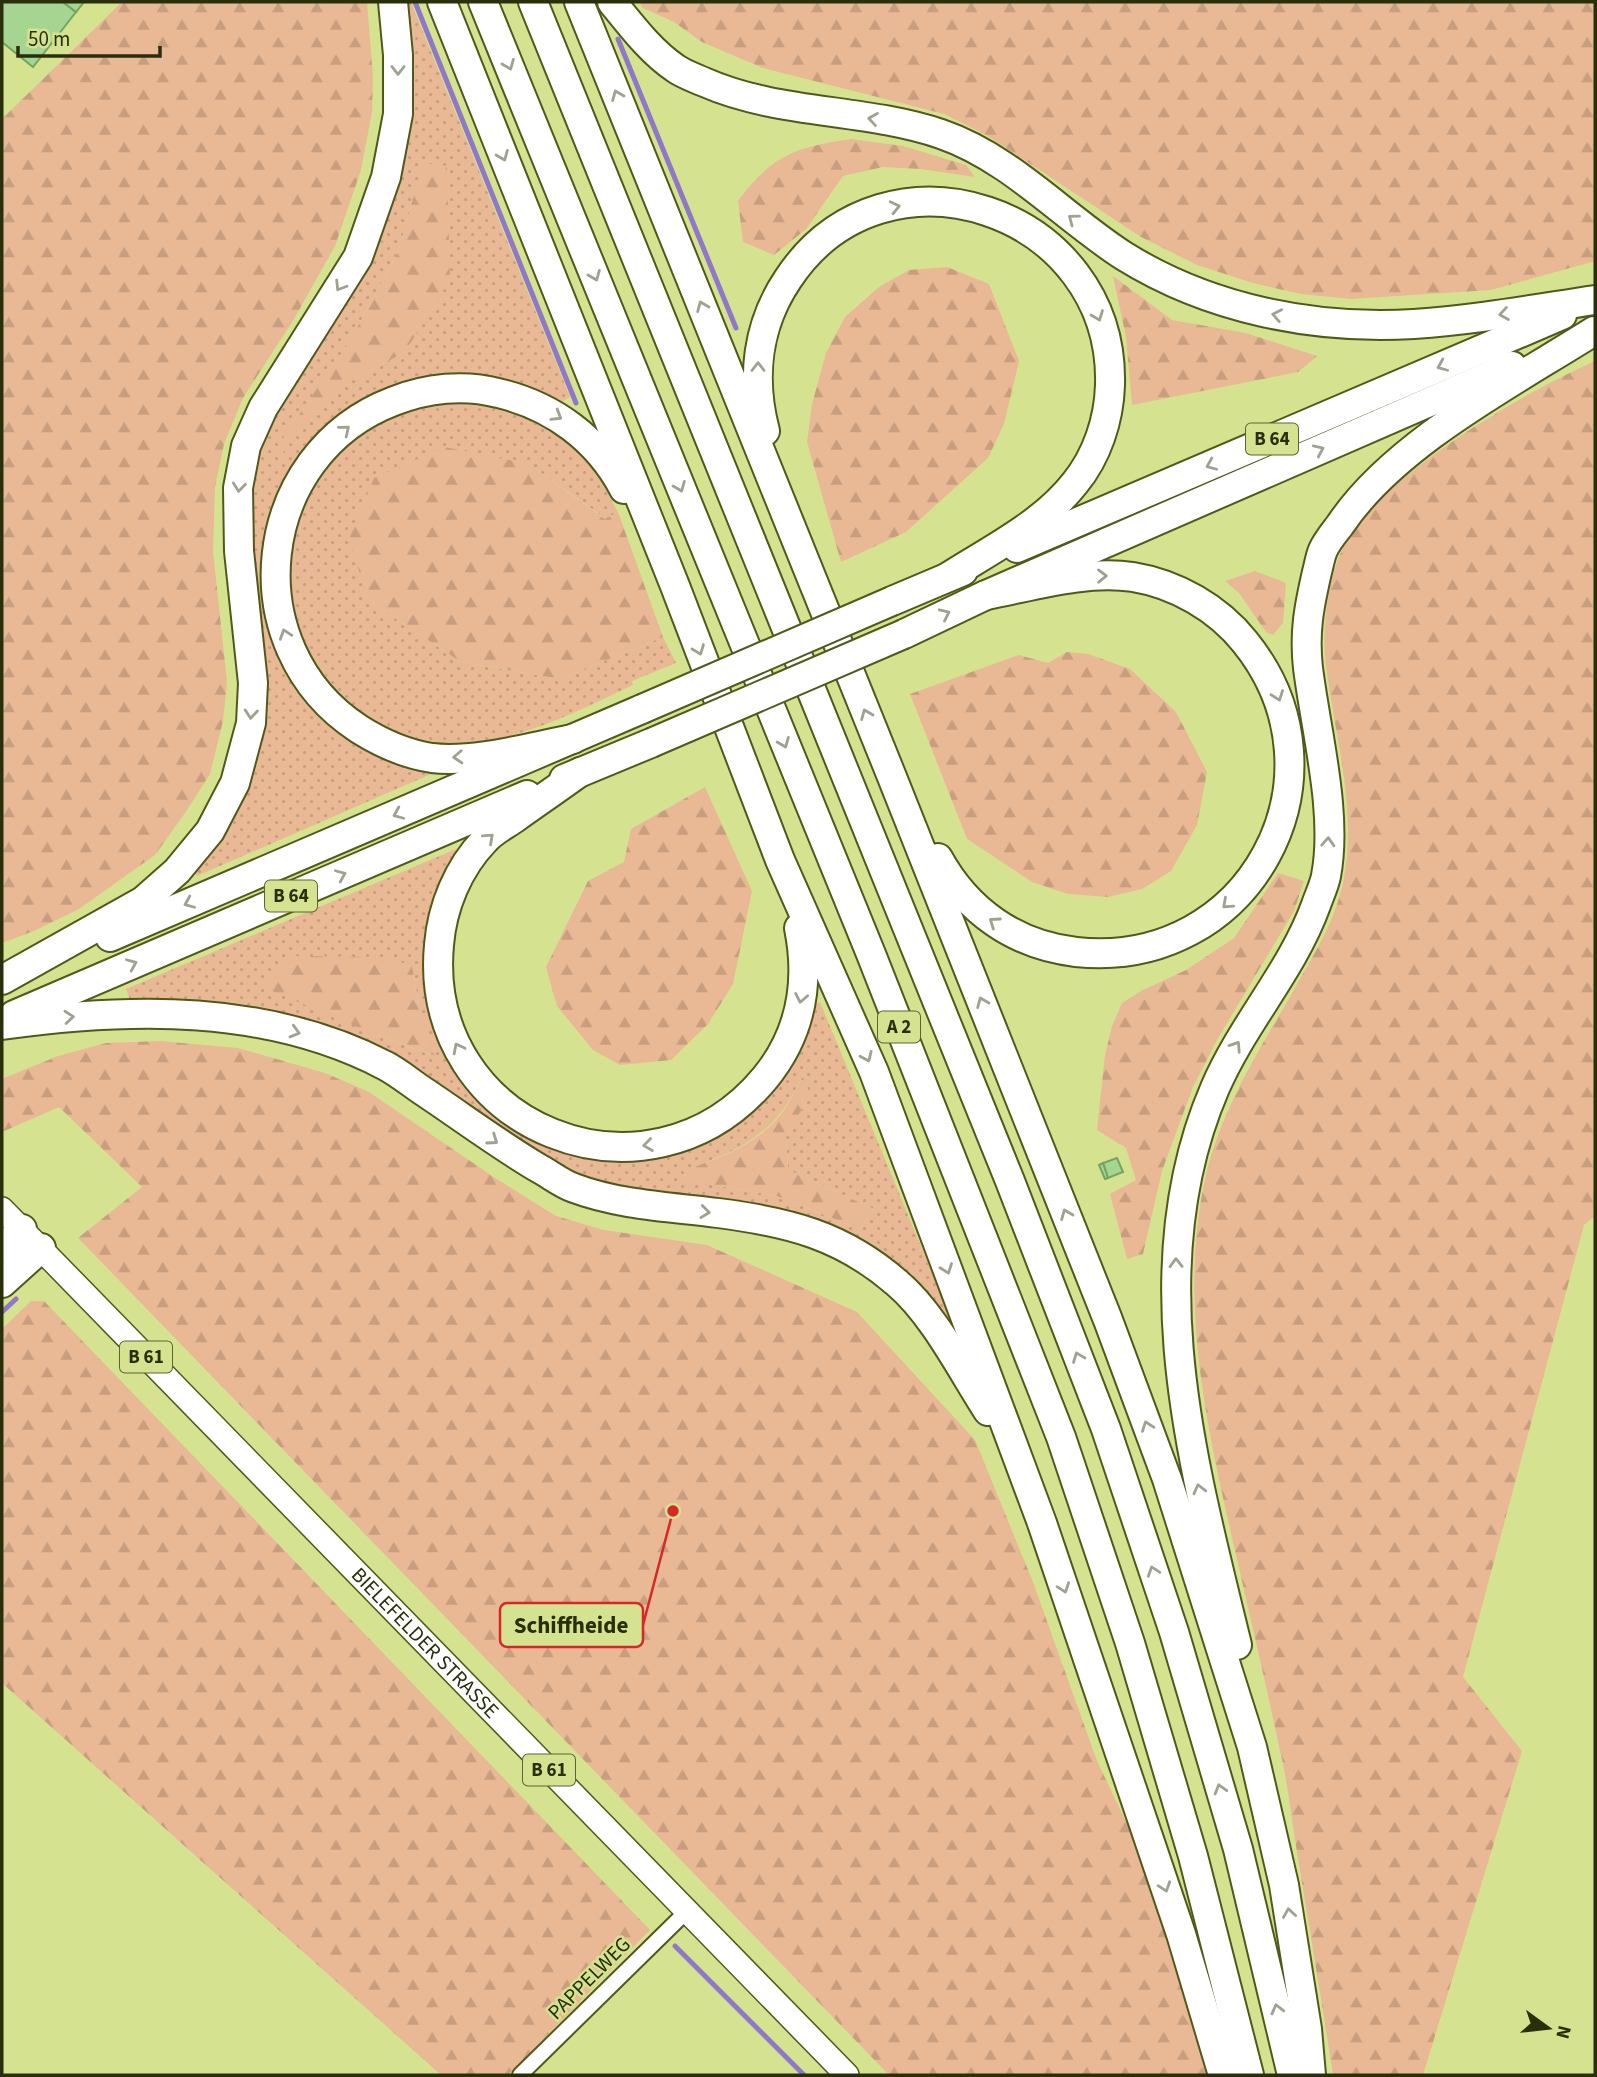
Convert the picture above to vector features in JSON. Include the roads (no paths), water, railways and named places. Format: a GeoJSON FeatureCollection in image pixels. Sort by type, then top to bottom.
{"type":"FeatureCollection","features":[{"type":"Feature","properties":{"kind":"highway"},"geometry":{"type":"LineString","coordinates":[[2,982],[143,901],[177,871],[210,831],[235,783],[251,723],[253,683],[239,551],[238,488],[246,446],[263,408],[358,257],[386,177],[398,114],[398,55],[393,2]]}},
{"type":"Feature","properties":{"kind":"highway"},"geometry":{"type":"LineString","coordinates":[[442,2],[675,586],[780,860],[874,1072],[1042,1523],[1181,1934],[1223,2075]]}},
{"type":"Feature","properties":{"kind":"highway","name":"A 2"},"geometry":{"type":"LineString","coordinates":[[483,2],[871,954],[1061,1437],[1142,1683],[1193,1856],[1249,2075]]}},
{"type":"Feature","properties":{"kind":"highway","name":"A 2"},"geometry":{"type":"LineString","coordinates":[[533,2],[803,664],[1106,1429],[1174,1632],[1238,1849],[1292,2075]]}},
{"type":"Feature","properties":{"kind":"highway"},"geometry":{"type":"LineString","coordinates":[[579,2],[892,777],[1117,1344],[1167,1479],[1251,1747],[1284,1885],[1307,2029],[1311,2075]]}},
{"type":"Feature","properties":{"kind":"highway"},"geometry":{"type":"LineString","coordinates":[[612,2],[644,40],[676,69],[715,87],[748,97],[898,123],[942,134],[977,151],[1022,179],[1125,256],[1185,288],[1246,308],[1296,318],[1411,324],[1477,318],[1595,301]]}},
{"type":"Feature","properties":{"kind":"highway"},"geometry":{"type":"LineString","coordinates":[[782,506],[758,406],[758,354],[770,310],[793,271],[825,239],[854,221],[886,208],[908,204],[953,203],[998,214],[1037,236],[1071,267],[1084,286],[1095,306],[1105,339],[1110,396],[1100,440],[1075,484],[1037,521],[948,577]]}},
{"type":"Feature","properties":{"kind":"highway","name":"B 64"},"geometry":{"type":"LineString","coordinates":[[2,982],[1595,301]]}},
{"type":"Feature","properties":{"kind":"highway"},"geometry":{"type":"LineString","coordinates":[[1251,1747],[1243,1669],[1196,1478],[1178,1348],[1175,1248],[1185,1176],[1209,1102],[1226,1062],[1305,935],[1326,877],[1329,820],[1308,663],[1307,615],[1323,550],[1353,506],[1401,458],[1460,416],[1595,330]]}},
{"type":"Feature","properties":{"kind":"highway","name":"B 64"},"geometry":{"type":"LineString","coordinates":[[2,1020],[904,634],[986,595],[1595,330]]}},
{"type":"Feature","properties":{"kind":"highway"},"geometry":{"type":"LineString","coordinates":[[573,738],[457,758],[433,758],[389,746],[349,723],[331,708],[297,662],[278,608],[275,563],[278,540],[284,517],[302,477],[330,442],[384,404],[427,391],[449,389],[471,388],[514,396],[555,414],[590,441],[618,478],[675,586]]}},
{"type":"Feature","properties":{"kind":"highway"},"geometry":{"type":"LineString","coordinates":[[892,777],[950,881],[964,897],[997,925],[1016,936],[1062,950],[1114,954],[1164,943],[1203,923],[1241,891],[1267,853],[1280,826],[1286,803],[1289,780],[1288,733],[1275,688],[1264,668],[1235,630],[1201,603],[1177,590],[1132,577],[1083,577],[986,595]]}},
{"type":"Feature","properties":{"kind":"highway"},"geometry":{"type":"LineString","coordinates":[[580,772],[486,838],[472,855],[460,874],[444,915],[437,958],[447,1023],[466,1063],[494,1097],[511,1111],[549,1133],[592,1145],[637,1147],[660,1144],[681,1138],[722,1118],[756,1088],[770,1071],[792,1031],[803,988],[805,965],[800,930],[780,860]]}},
{"type":"Feature","properties":{"kind":"highway"},"geometry":{"type":"LineString","coordinates":[[2,1025],[106,1014],[164,1014],[242,1019],[293,1031],[335,1044],[387,1066],[511,1152],[573,1188],[627,1201],[764,1219],[814,1232],[850,1248],[899,1284],[932,1324],[990,1415],[1042,1523]]}},
{"type":"Feature","properties":{"kind":"highway"},"geometry":{"type":"LineString","coordinates":[[2,1249],[22,1229]]}},
{"type":"Feature","properties":{"kind":"highway"},"geometry":{"type":"LineString","coordinates":[[2,1283],[22,1229]]}},
{"type":"Feature","properties":{"kind":"main road","name":"BIELEFELDER STRASSE"},"geometry":{"type":"LineString","coordinates":[[22,1229],[847,2075]]}},
{"type":"Feature","properties":{"kind":"street","name":"PAPPELWEG"},"geometry":{"type":"LineString","coordinates":[[520,2075],[687,1911]]}},
{"type":"Feature","properties":{"kind":"waterway"},"geometry":{"type":"LineString","coordinates":[[415,2],[576,403]]}},
{"type":"Feature","properties":{"kind":"waterway"},"geometry":{"type":"LineString","coordinates":[[618,39],[736,328]]}},
{"type":"Feature","properties":{"kind":"waterway"},"geometry":{"type":"LineString","coordinates":[[2,1312],[16,1299]]}},
{"type":"Feature","properties":{"kind":"waterway"},"geometry":{"type":"LineString","coordinates":[[675,1946],[804,2075]]}},
{"type":"Feature","properties":{"kind":"place","name":"Schiffheide"},"geometry":{"type":"Point","coordinates":[673,1511]}}]}
